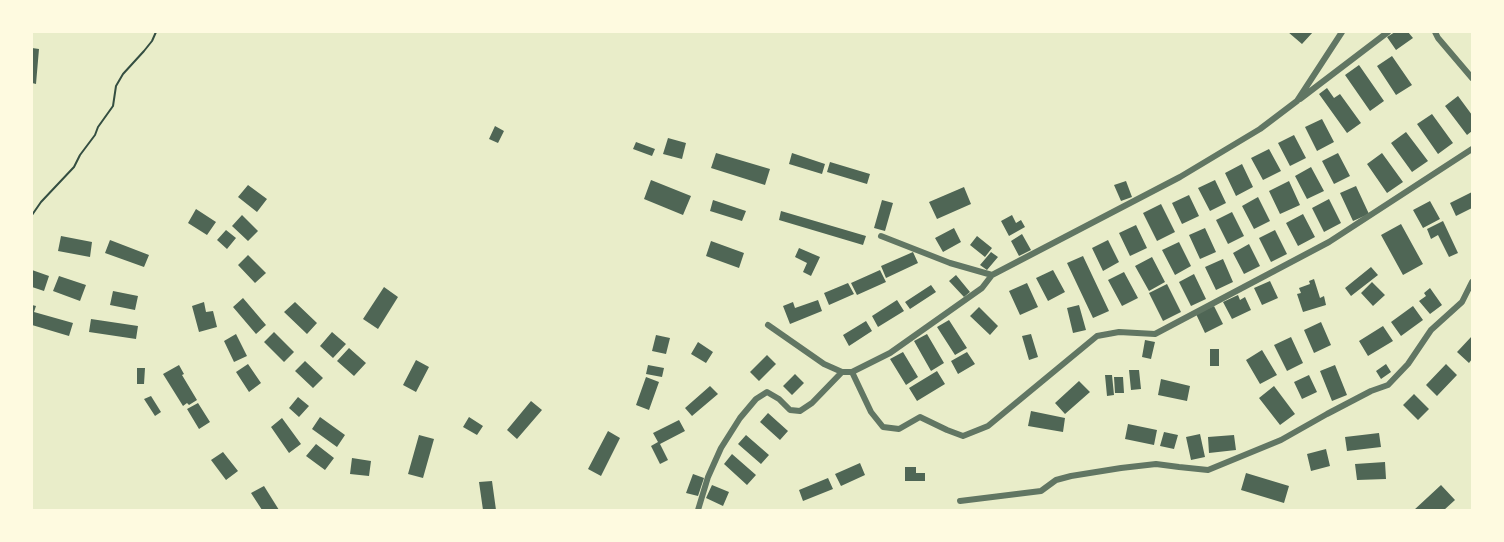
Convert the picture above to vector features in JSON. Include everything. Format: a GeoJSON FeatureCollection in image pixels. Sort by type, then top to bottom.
{"type":"FeatureCollection","features":[{"type":"Feature","properties":{"kind":"street"},"geometry":{"type":"LineString","coordinates":[[1297,101],[1342,32]]}},
{"type":"Feature","properties":{"kind":"street"},"geometry":{"type":"LineString","coordinates":[[768,325],[824,364],[842,372],[852,372],[890,354],[982,288],[992,275],[1179,177],[1260,129],[1388,32]]}},
{"type":"Feature","properties":{"kind":"street"},"geometry":{"type":"LineString","coordinates":[[1435,32],[1473,78]]}},
{"type":"Feature","properties":{"kind":"street"},"geometry":{"type":"LineString","coordinates":[[852,372],[871,412],[884,427],[898,429],[920,417],[963,436],[988,426],[1097,336],[1119,332],[1155,334],[1329,242],[1473,149]]}},
{"type":"Feature","properties":{"kind":"street"},"geometry":{"type":"LineString","coordinates":[[881,236],[950,263],[992,275]]}},
{"type":"Feature","properties":{"kind":"street"},"geometry":{"type":"LineString","coordinates":[[960,501],[1041,491],[1056,480],[1121,468],[1156,464],[1208,470],[1281,440],[1371,391],[1388,385],[1408,364],[1431,330],[1462,302],[1473,282]]}},
{"type":"Feature","properties":{"kind":"street"},"geometry":{"type":"LineString","coordinates":[[698,510],[708,477],[721,448],[740,418],[756,399],[767,392],[779,399],[790,410],[800,411],[812,403],[842,372]]}},
{"type":"Feature","properties":{"kind":"path"},"geometry":{"type":"LineString","coordinates":[[32,215],[47,195],[74,167],[113,106],[116,86],[123,74],[152,41],[156,32]]}},
{"type":"Feature","properties":{"kind":"building"},"geometry":{"type":"Polygon","coordinates":[[[1288,32],[1313,32],[1302,44],[1288,32]]]}},
{"type":"Feature","properties":{"kind":"building"},"geometry":{"type":"Polygon","coordinates":[[[1395,32],[1408,32],[1413,38],[1396,50],[1387,37],[1395,32]]]}},
{"type":"Feature","properties":{"kind":"building"},"geometry":{"type":"Polygon","coordinates":[[[32,48],[39,49],[36,84],[32,83],[32,48]]]}},
{"type":"Feature","properties":{"kind":"building"},"geometry":{"type":"Polygon","coordinates":[[[1392,56],[1412,85],[1396,95],[1377,66],[1392,56]]]}},
{"type":"Feature","properties":{"kind":"building"},"geometry":{"type":"Polygon","coordinates":[[[1359,65],[1384,101],[1370,111],[1345,75],[1359,65]]]}},
{"type":"Feature","properties":{"kind":"building"},"geometry":{"type":"Polygon","coordinates":[[[1327,88],[1334,98],[1340,94],[1361,123],[1347,133],[1319,94],[1327,88]]]}},
{"type":"Feature","properties":{"kind":"building"},"geometry":{"type":"Polygon","coordinates":[[[1458,96],[1472,115],[1472,131],[1467,135],[1445,106],[1458,96]]]}},
{"type":"Feature","properties":{"kind":"building"},"geometry":{"type":"Polygon","coordinates":[[[1432,114],[1453,143],[1438,154],[1417,124],[1432,114]]]}},
{"type":"Feature","properties":{"kind":"building"},"geometry":{"type":"Polygon","coordinates":[[[1322,119],[1334,142],[1317,151],[1305,127],[1322,119]]]}},
{"type":"Feature","properties":{"kind":"building"},"geometry":{"type":"Polygon","coordinates":[[[495,126],[504,131],[498,143],[489,139],[495,126]]]}},
{"type":"Feature","properties":{"kind":"building"},"geometry":{"type":"Polygon","coordinates":[[[1406,132],[1428,161],[1412,172],[1391,143],[1406,132]]]}},
{"type":"Feature","properties":{"kind":"building"},"geometry":{"type":"Polygon","coordinates":[[[1294,135],[1306,158],[1290,166],[1278,143],[1294,135]]]}},
{"type":"Feature","properties":{"kind":"building"},"geometry":{"type":"Polygon","coordinates":[[[668,138],[686,143],[682,159],[663,154],[668,138]]]}},
{"type":"Feature","properties":{"kind":"building"},"geometry":{"type":"Polygon","coordinates":[[[636,142],[655,149],[652,156],[633,149],[636,142]]]}},
{"type":"Feature","properties":{"kind":"building"},"geometry":{"type":"Polygon","coordinates":[[[1269,149],[1281,171],[1263,180],[1251,158],[1269,149]]]}},
{"type":"Feature","properties":{"kind":"building"},"geometry":{"type":"Polygon","coordinates":[[[716,153],[770,169],[765,185],[711,168],[716,153]]]}},
{"type":"Feature","properties":{"kind":"building"},"geometry":{"type":"Polygon","coordinates":[[[792,153],[825,164],[822,174],[789,164],[792,153]]]}},
{"type":"Feature","properties":{"kind":"building"},"geometry":{"type":"Polygon","coordinates":[[[1338,153],[1350,176],[1334,184],[1322,161],[1338,153]]]}},
{"type":"Feature","properties":{"kind":"building"},"geometry":{"type":"Polygon","coordinates":[[[1382,153],[1403,182],[1387,193],[1367,164],[1382,153]]]}},
{"type":"Feature","properties":{"kind":"building"},"geometry":{"type":"Polygon","coordinates":[[[830,162],[870,174],[867,184],[827,172],[830,162]]]}},
{"type":"Feature","properties":{"kind":"building"},"geometry":{"type":"Polygon","coordinates":[[[1242,164],[1253,187],[1236,196],[1225,173],[1242,164]]]}},
{"type":"Feature","properties":{"kind":"building"},"geometry":{"type":"Polygon","coordinates":[[[1311,167],[1324,191],[1307,199],[1295,176],[1311,167]]]}},
{"type":"Feature","properties":{"kind":"building"},"geometry":{"type":"Polygon","coordinates":[[[651,180],[691,196],[683,215],[644,199],[651,180]]]}},
{"type":"Feature","properties":{"kind":"building"},"geometry":{"type":"Polygon","coordinates":[[[1215,180],[1226,203],[1210,211],[1198,188],[1215,180]]]}},
{"type":"Feature","properties":{"kind":"building"},"geometry":{"type":"Polygon","coordinates":[[[1126,181],[1132,197],[1121,201],[1114,185],[1126,181]]]}},
{"type":"Feature","properties":{"kind":"building"},"geometry":{"type":"Polygon","coordinates":[[[1289,181],[1300,205],[1280,214],[1269,191],[1289,181]]]}},
{"type":"Feature","properties":{"kind":"building"},"geometry":{"type":"Polygon","coordinates":[[[248,185],[267,199],[257,212],[238,197],[248,185]]]}},
{"type":"Feature","properties":{"kind":"building"},"geometry":{"type":"Polygon","coordinates":[[[1356,186],[1369,214],[1353,221],[1340,193],[1356,186]]]}},
{"type":"Feature","properties":{"kind":"building"},"geometry":{"type":"Polygon","coordinates":[[[964,187],[971,204],[937,219],[929,202],[964,187]]]}},
{"type":"Feature","properties":{"kind":"building"},"geometry":{"type":"Polygon","coordinates":[[[1472,192],[1472,208],[1456,216],[1450,203],[1472,192]]]}},
{"type":"Feature","properties":{"kind":"building"},"geometry":{"type":"Polygon","coordinates":[[[1189,195],[1199,216],[1182,224],[1172,203],[1189,195]]]}},
{"type":"Feature","properties":{"kind":"building"},"geometry":{"type":"Polygon","coordinates":[[[1258,197],[1270,221],[1254,229],[1242,206],[1258,197]]]}},
{"type":"Feature","properties":{"kind":"building"},"geometry":{"type":"Polygon","coordinates":[[[1329,199],[1341,223],[1324,232],[1312,208],[1329,199]]]}},
{"type":"Feature","properties":{"kind":"building"},"geometry":{"type":"Polygon","coordinates":[[[713,200],[746,211],[742,221],[710,211],[713,200]]]}},
{"type":"Feature","properties":{"kind":"building"},"geometry":{"type":"Polygon","coordinates":[[[882,200],[893,203],[885,231],[874,228],[882,200]]]}},
{"type":"Feature","properties":{"kind":"building"},"geometry":{"type":"Polygon","coordinates":[[[1430,201],[1440,219],[1423,228],[1413,210],[1430,201]]]}},
{"type":"Feature","properties":{"kind":"building"},"geometry":{"type":"Polygon","coordinates":[[[1161,204],[1175,232],[1157,241],[1143,213],[1161,204]]]}},
{"type":"Feature","properties":{"kind":"building"},"geometry":{"type":"Polygon","coordinates":[[[196,209],[216,222],[207,235],[188,223],[196,209]]]}},
{"type":"Feature","properties":{"kind":"building"},"geometry":{"type":"Polygon","coordinates":[[[781,211],[866,236],[863,245],[779,220],[781,211]]]}},
{"type":"Feature","properties":{"kind":"building"},"geometry":{"type":"Polygon","coordinates":[[[1232,212],[1244,236],[1228,244],[1216,220],[1232,212]]]}},
{"type":"Feature","properties":{"kind":"building"},"geometry":{"type":"Polygon","coordinates":[[[1303,214],[1315,237],[1298,246],[1286,223],[1303,214]]]}},
{"type":"Feature","properties":{"kind":"building"},"geometry":{"type":"Polygon","coordinates":[[[242,215],[258,231],[248,241],[232,226],[242,215]]]}},
{"type":"Feature","properties":{"kind":"building"},"geometry":{"type":"Polygon","coordinates":[[[1012,215],[1016,223],[1021,220],[1025,227],[1009,236],[1001,221],[1012,215]]]}},
{"type":"Feature","properties":{"kind":"building"},"geometry":{"type":"Polygon","coordinates":[[[1443,221],[1458,253],[1449,257],[1438,235],[1431,239],[1427,229],[1443,221]]]}},
{"type":"Feature","properties":{"kind":"building"},"geometry":{"type":"Polygon","coordinates":[[[1401,224],[1423,264],[1403,275],[1381,235],[1401,224]]]}},
{"type":"Feature","properties":{"kind":"building"},"geometry":{"type":"Polygon","coordinates":[[[1136,225],[1147,248],[1130,256],[1119,233],[1136,225]]]}},
{"type":"Feature","properties":{"kind":"building"},"geometry":{"type":"Polygon","coordinates":[[[954,228],[961,242],[943,252],[935,238],[954,228]]]}},
{"type":"Feature","properties":{"kind":"building"},"geometry":{"type":"Polygon","coordinates":[[[1205,228],[1216,252],[1200,259],[1189,235],[1205,228]]]}},
{"type":"Feature","properties":{"kind":"building"},"geometry":{"type":"Polygon","coordinates":[[[226,230],[236,238],[227,249],[217,240],[226,230]]]}},
{"type":"Feature","properties":{"kind":"building"},"geometry":{"type":"Polygon","coordinates":[[[1275,230],[1287,254],[1271,262],[1259,238],[1275,230]]]}},
{"type":"Feature","properties":{"kind":"building"},"geometry":{"type":"Polygon","coordinates":[[[1022,234],[1031,250],[1019,256],[1011,241],[1022,234]]]}},
{"type":"Feature","properties":{"kind":"building"},"geometry":{"type":"Polygon","coordinates":[[[61,236],[92,242],[90,257],[58,251],[61,236]]]}},
{"type":"Feature","properties":{"kind":"building"},"geometry":{"type":"Polygon","coordinates":[[[977,236],[992,248],[985,257],[970,245],[977,236]]]}},
{"type":"Feature","properties":{"kind":"building"},"geometry":{"type":"Polygon","coordinates":[[[110,240],[149,255],[144,267],[105,253],[110,240]]]}},
{"type":"Feature","properties":{"kind":"building"},"geometry":{"type":"Polygon","coordinates":[[[1108,240],[1119,262],[1103,271],[1092,248],[1108,240]]]}},
{"type":"Feature","properties":{"kind":"building"},"geometry":{"type":"Polygon","coordinates":[[[711,241],[744,253],[739,268],[706,256],[711,241]]]}},
{"type":"Feature","properties":{"kind":"building"},"geometry":{"type":"Polygon","coordinates":[[[1179,242],[1191,266],[1175,275],[1162,250],[1179,242]]]}},
{"type":"Feature","properties":{"kind":"building"},"geometry":{"type":"Polygon","coordinates":[[[1249,244],[1260,266],[1244,274],[1233,253],[1249,244]]]}},
{"type":"Feature","properties":{"kind":"building"},"geometry":{"type":"Polygon","coordinates":[[[799,248],[820,257],[811,276],[803,272],[807,263],[795,257],[799,248]]]}},
{"type":"Feature","properties":{"kind":"building"},"geometry":{"type":"Polygon","coordinates":[[[913,252],[918,263],[886,278],[881,266],[913,252]]]}},
{"type":"Feature","properties":{"kind":"building"},"geometry":{"type":"Polygon","coordinates":[[[991,252],[998,257],[987,270],[980,265],[991,252]]]}},
{"type":"Feature","properties":{"kind":"building"},"geometry":{"type":"Polygon","coordinates":[[[248,255],[266,273],[255,283],[238,265],[248,255]]]}},
{"type":"Feature","properties":{"kind":"building"},"geometry":{"type":"Polygon","coordinates":[[[1083,256],[1109,311],[1093,318],[1067,263],[1083,256]]]}},
{"type":"Feature","properties":{"kind":"building"},"geometry":{"type":"Polygon","coordinates":[[[1152,257],[1165,282],[1149,291],[1135,266],[1152,257]]]}},
{"type":"Feature","properties":{"kind":"building"},"geometry":{"type":"Polygon","coordinates":[[[1223,259],[1233,282],[1216,290],[1205,267],[1223,259]]]}},
{"type":"Feature","properties":{"kind":"building"},"geometry":{"type":"Polygon","coordinates":[[[1371,267],[1378,275],[1351,296],[1345,288],[1371,267]]]}},
{"type":"Feature","properties":{"kind":"building"},"geometry":{"type":"Polygon","coordinates":[[[32,270],[49,276],[44,291],[32,287],[32,270]]]}},
{"type":"Feature","properties":{"kind":"building"},"geometry":{"type":"Polygon","coordinates":[[[880,270],[886,282],[857,295],[851,283],[880,270]]]}},
{"type":"Feature","properties":{"kind":"building"},"geometry":{"type":"Polygon","coordinates":[[[1053,270],[1065,292],[1048,301],[1036,278],[1053,270]]]}},
{"type":"Feature","properties":{"kind":"building"},"geometry":{"type":"Polygon","coordinates":[[[1124,272],[1138,298],[1122,306],[1108,280],[1124,272]]]}},
{"type":"Feature","properties":{"kind":"building"},"geometry":{"type":"Polygon","coordinates":[[[1194,274],[1206,299],[1191,306],[1179,282],[1194,274]]]}},
{"type":"Feature","properties":{"kind":"building"},"geometry":{"type":"Polygon","coordinates":[[[956,275],[970,292],[964,297],[949,281],[956,275]]]}},
{"type":"Feature","properties":{"kind":"building"},"geometry":{"type":"Polygon","coordinates":[[[59,276],[86,285],[80,301],[53,291],[59,276]]]}},
{"type":"Feature","properties":{"kind":"building"},"geometry":{"type":"Polygon","coordinates":[[[1314,279],[1320,298],[1324,296],[1326,305],[1303,312],[1297,294],[1301,293],[1299,288],[1310,284],[1309,281],[1314,279]]]}},
{"type":"Feature","properties":{"kind":"building"},"geometry":{"type":"Polygon","coordinates":[[[1270,281],[1278,298],[1262,305],[1254,288],[1270,281]]]}},
{"type":"Feature","properties":{"kind":"building"},"geometry":{"type":"Polygon","coordinates":[[[1372,282],[1385,295],[1373,306],[1361,293],[1372,282]]]}},
{"type":"Feature","properties":{"kind":"building"},"geometry":{"type":"Polygon","coordinates":[[[848,283],[854,294],[829,305],[824,293],[848,283]]]}},
{"type":"Feature","properties":{"kind":"building"},"geometry":{"type":"Polygon","coordinates":[[[1027,283],[1038,307],[1020,315],[1009,291],[1027,283]]]}},
{"type":"Feature","properties":{"kind":"building"},"geometry":{"type":"Polygon","coordinates":[[[1167,284],[1181,312],[1163,321],[1149,293],[1167,284]]]}},
{"type":"Feature","properties":{"kind":"building"},"geometry":{"type":"Polygon","coordinates":[[[931,285],[936,292],[910,309],[905,302],[931,285]]]}},
{"type":"Feature","properties":{"kind":"building"},"geometry":{"type":"Polygon","coordinates":[[[384,287],[398,297],[378,329],[363,319],[384,287]]]}},
{"type":"Feature","properties":{"kind":"building"},"geometry":{"type":"Polygon","coordinates":[[[1430,288],[1442,305],[1430,314],[1419,301],[1426,296],[1424,293],[1430,288]]]}},
{"type":"Feature","properties":{"kind":"building"},"geometry":{"type":"Polygon","coordinates":[[[113,291],[138,296],[135,310],[110,305],[113,291]]]}},
{"type":"Feature","properties":{"kind":"building"},"geometry":{"type":"Polygon","coordinates":[[[1238,295],[1240,300],[1245,297],[1251,310],[1232,319],[1223,302],[1238,295]]]}},
{"type":"Feature","properties":{"kind":"building"},"geometry":{"type":"Polygon","coordinates":[[[243,298],[266,325],[256,334],[233,307],[243,298]]]}},
{"type":"Feature","properties":{"kind":"building"},"geometry":{"type":"Polygon","coordinates":[[[818,300],[822,311],[790,324],[783,306],[793,302],[795,308],[818,300]]]}},
{"type":"Feature","properties":{"kind":"building"},"geometry":{"type":"Polygon","coordinates":[[[897,300],[904,311],[878,327],[872,316],[897,300]]]}},
{"type":"Feature","properties":{"kind":"building"},"geometry":{"type":"Polygon","coordinates":[[[204,302],[206,312],[213,311],[217,327],[199,332],[192,306],[204,302]]]}},
{"type":"Feature","properties":{"kind":"building"},"geometry":{"type":"Polygon","coordinates":[[[295,302],[317,323],[307,334],[284,312],[295,302]]]}},
{"type":"Feature","properties":{"kind":"building"},"geometry":{"type":"Polygon","coordinates":[[[32,305],[36,306],[34,312],[73,323],[69,336],[32,325],[32,305]]]}},
{"type":"Feature","properties":{"kind":"building"},"geometry":{"type":"Polygon","coordinates":[[[1079,305],[1086,330],[1073,333],[1067,308],[1079,305]]]}},
{"type":"Feature","properties":{"kind":"building"},"geometry":{"type":"Polygon","coordinates":[[[1214,306],[1223,324],[1205,333],[1196,314],[1214,306]]]}},
{"type":"Feature","properties":{"kind":"building"},"geometry":{"type":"Polygon","coordinates":[[[1413,306],[1423,320],[1401,336],[1391,322],[1413,306]]]}},
{"type":"Feature","properties":{"kind":"building"},"geometry":{"type":"Polygon","coordinates":[[[979,307],[998,326],[990,335],[970,316],[979,307]]]}},
{"type":"Feature","properties":{"kind":"building"},"geometry":{"type":"Polygon","coordinates":[[[91,319],[138,326],[136,339],[89,332],[91,319]]]}},
{"type":"Feature","properties":{"kind":"building"},"geometry":{"type":"Polygon","coordinates":[[[949,320],[967,348],[955,355],[937,327],[949,320]]]}},
{"type":"Feature","properties":{"kind":"building"},"geometry":{"type":"Polygon","coordinates":[[[866,321],[872,331],[849,346],[843,335],[866,321]]]}},
{"type":"Feature","properties":{"kind":"building"},"geometry":{"type":"Polygon","coordinates":[[[1321,322],[1331,345],[1314,353],[1304,330],[1321,322]]]}},
{"type":"Feature","properties":{"kind":"building"},"geometry":{"type":"Polygon","coordinates":[[[1383,326],[1393,341],[1368,356],[1359,341],[1383,326]]]}},
{"type":"Feature","properties":{"kind":"building"},"geometry":{"type":"Polygon","coordinates":[[[274,332],[294,352],[284,362],[264,342],[274,332]]]}},
{"type":"Feature","properties":{"kind":"building"},"geometry":{"type":"Polygon","coordinates":[[[332,332],[346,344],[333,358],[320,346],[332,332]]]}},
{"type":"Feature","properties":{"kind":"building"},"geometry":{"type":"Polygon","coordinates":[[[236,334],[247,356],[234,362],[224,341],[236,334]]]}},
{"type":"Feature","properties":{"kind":"building"},"geometry":{"type":"Polygon","coordinates":[[[927,334],[944,363],[931,371],[914,341],[927,334]]]}},
{"type":"Feature","properties":{"kind":"building"},"geometry":{"type":"Polygon","coordinates":[[[1031,334],[1038,357],[1029,360],[1022,336],[1031,334]]]}},
{"type":"Feature","properties":{"kind":"building"},"geometry":{"type":"Polygon","coordinates":[[[656,335],[670,338],[666,354],[652,351],[656,335]]]}},
{"type":"Feature","properties":{"kind":"building"},"geometry":{"type":"Polygon","coordinates":[[[1472,336],[1472,359],[1469,363],[1457,352],[1472,336]]]}},
{"type":"Feature","properties":{"kind":"building"},"geometry":{"type":"Polygon","coordinates":[[[1291,337],[1303,363],[1287,371],[1274,345],[1291,337]]]}},
{"type":"Feature","properties":{"kind":"building"},"geometry":{"type":"Polygon","coordinates":[[[1145,340],[1155,342],[1151,359],[1142,357],[1145,340]]]}},
{"type":"Feature","properties":{"kind":"building"},"geometry":{"type":"Polygon","coordinates":[[[698,342],[713,352],[706,363],[691,354],[698,342]]]}},
{"type":"Feature","properties":{"kind":"building"},"geometry":{"type":"Polygon","coordinates":[[[349,348],[366,363],[354,376],[337,361],[349,348]]]}},
{"type":"Feature","properties":{"kind":"building"},"geometry":{"type":"Polygon","coordinates":[[[1210,349],[1219,349],[1219,366],[1210,366],[1210,349]]]}},
{"type":"Feature","properties":{"kind":"building"},"geometry":{"type":"Polygon","coordinates":[[[1262,350],[1277,375],[1260,384],[1246,360],[1262,350]]]}},
{"type":"Feature","properties":{"kind":"building"},"geometry":{"type":"Polygon","coordinates":[[[903,352],[918,377],[906,385],[890,359],[903,352]]]}},
{"type":"Feature","properties":{"kind":"building"},"geometry":{"type":"Polygon","coordinates":[[[967,352],[975,364],[958,374],[951,361],[967,352]]]}},
{"type":"Feature","properties":{"kind":"building"},"geometry":{"type":"Polygon","coordinates":[[[767,355],[776,364],[759,381],[750,372],[767,355]]]}},
{"type":"Feature","properties":{"kind":"building"},"geometry":{"type":"Polygon","coordinates":[[[416,360],[429,367],[416,392],[403,385],[416,360]]]}},
{"type":"Feature","properties":{"kind":"building"},"geometry":{"type":"Polygon","coordinates":[[[305,361],[323,378],[313,388],[295,371],[305,361]]]}},
{"type":"Feature","properties":{"kind":"building"},"geometry":{"type":"Polygon","coordinates":[[[248,364],[261,383],[249,392],[236,372],[248,364]]]}},
{"type":"Feature","properties":{"kind":"building"},"geometry":{"type":"Polygon","coordinates":[[[1386,364],[1391,372],[1381,379],[1376,371],[1386,364]]]}},
{"type":"Feature","properties":{"kind":"building"},"geometry":{"type":"Polygon","coordinates":[[[1446,364],[1457,375],[1437,396],[1426,385],[1446,364]]]}},
{"type":"Feature","properties":{"kind":"building"},"geometry":{"type":"Polygon","coordinates":[[[179,365],[184,374],[182,375],[197,400],[189,405],[187,403],[183,406],[163,374],[179,365]]]}},
{"type":"Feature","properties":{"kind":"building"},"geometry":{"type":"Polygon","coordinates":[[[648,365],[664,368],[662,377],[646,374],[648,365]]]}},
{"type":"Feature","properties":{"kind":"building"},"geometry":{"type":"Polygon","coordinates":[[[1335,365],[1347,395],[1332,401],[1320,371],[1335,365]]]}},
{"type":"Feature","properties":{"kind":"building"},"geometry":{"type":"Polygon","coordinates":[[[137,368],[145,368],[144,384],[137,384],[137,368]]]}},
{"type":"Feature","properties":{"kind":"building"},"geometry":{"type":"Polygon","coordinates":[[[1129,370],[1139,370],[1141,389],[1131,390],[1129,370]]]}},
{"type":"Feature","properties":{"kind":"building"},"geometry":{"type":"Polygon","coordinates":[[[937,371],[945,384],[917,401],[909,388],[937,371]]]}},
{"type":"Feature","properties":{"kind":"building"},"geometry":{"type":"Polygon","coordinates":[[[795,374],[804,383],[792,395],[783,386],[795,374]]]}},
{"type":"Feature","properties":{"kind":"building"},"geometry":{"type":"Polygon","coordinates":[[[1105,375],[1112,375],[1114,395],[1107,396],[1105,375]]]}},
{"type":"Feature","properties":{"kind":"building"},"geometry":{"type":"Polygon","coordinates":[[[1309,375],[1317,392],[1302,399],[1294,382],[1309,375]]]}},
{"type":"Feature","properties":{"kind":"building"},"geometry":{"type":"Polygon","coordinates":[[[646,377],[659,382],[649,410],[636,405],[646,377]]]}},
{"type":"Feature","properties":{"kind":"building"},"geometry":{"type":"Polygon","coordinates":[[[1114,377],[1123,377],[1124,393],[1115,393],[1114,377]]]}},
{"type":"Feature","properties":{"kind":"building"},"geometry":{"type":"Polygon","coordinates":[[[1161,379],[1190,386],[1187,401],[1158,395],[1161,379]]]}},
{"type":"Feature","properties":{"kind":"building"},"geometry":{"type":"Polygon","coordinates":[[[1079,381],[1090,392],[1065,414],[1055,403],[1079,381]]]}},
{"type":"Feature","properties":{"kind":"building"},"geometry":{"type":"Polygon","coordinates":[[[710,386],[718,394],[692,416],[685,408],[710,386]]]}},
{"type":"Feature","properties":{"kind":"building"},"geometry":{"type":"Polygon","coordinates":[[[1274,386],[1295,414],[1280,425],[1259,398],[1274,386]]]}},
{"type":"Feature","properties":{"kind":"building"},"geometry":{"type":"Polygon","coordinates":[[[1414,394],[1429,409],[1418,420],[1403,405],[1414,394]]]}},
{"type":"Feature","properties":{"kind":"building"},"geometry":{"type":"Polygon","coordinates":[[[151,396],[161,412],[155,416],[144,399],[151,396]]]}},
{"type":"Feature","properties":{"kind":"building"},"geometry":{"type":"Polygon","coordinates":[[[298,397],[309,406],[299,417],[289,408],[298,397]]]}},
{"type":"Feature","properties":{"kind":"building"},"geometry":{"type":"Polygon","coordinates":[[[531,401],[542,410],[517,439],[507,430],[531,401]]]}},
{"type":"Feature","properties":{"kind":"building"},"geometry":{"type":"Polygon","coordinates":[[[198,403],[210,422],[199,429],[187,409],[198,403]]]}},
{"type":"Feature","properties":{"kind":"building"},"geometry":{"type":"Polygon","coordinates":[[[1031,411],[1065,418],[1063,432],[1028,426],[1031,411]]]}},
{"type":"Feature","properties":{"kind":"building"},"geometry":{"type":"Polygon","coordinates":[[[768,413],[788,431],[780,440],[760,422],[768,413]]]}},
{"type":"Feature","properties":{"kind":"building"},"geometry":{"type":"Polygon","coordinates":[[[320,417],[345,435],[337,447],[312,429],[320,417]]]}},
{"type":"Feature","properties":{"kind":"building"},"geometry":{"type":"Polygon","coordinates":[[[469,417],[483,426],[477,435],[463,427],[469,417]]]}},
{"type":"Feature","properties":{"kind":"building"},"geometry":{"type":"Polygon","coordinates":[[[282,418],[301,444],[289,453],[271,427],[282,418]]]}},
{"type":"Feature","properties":{"kind":"building"},"geometry":{"type":"Polygon","coordinates":[[[679,420],[685,431],[660,444],[668,460],[660,464],[651,446],[658,442],[653,433],[679,420]]]}},
{"type":"Feature","properties":{"kind":"building"},"geometry":{"type":"Polygon","coordinates":[[[1128,424],[1157,430],[1154,445],[1125,439],[1128,424]]]}},
{"type":"Feature","properties":{"kind":"building"},"geometry":{"type":"Polygon","coordinates":[[[608,431],[620,438],[601,476],[588,469],[608,431]]]}},
{"type":"Feature","properties":{"kind":"building"},"geometry":{"type":"Polygon","coordinates":[[[1164,432],[1178,435],[1174,449],[1160,446],[1164,432]]]}},
{"type":"Feature","properties":{"kind":"building"},"geometry":{"type":"Polygon","coordinates":[[[1379,433],[1381,447],[1347,451],[1345,437],[1379,433]]]}},
{"type":"Feature","properties":{"kind":"building"},"geometry":{"type":"Polygon","coordinates":[[[1200,434],[1205,457],[1191,460],[1186,437],[1200,434]]]}},
{"type":"Feature","properties":{"kind":"building"},"geometry":{"type":"Polygon","coordinates":[[[419,435],[434,439],[423,478],[408,474],[419,435]]]}},
{"type":"Feature","properties":{"kind":"building"},"geometry":{"type":"Polygon","coordinates":[[[746,435],[769,455],[761,464],[738,444],[746,435]]]}},
{"type":"Feature","properties":{"kind":"building"},"geometry":{"type":"Polygon","coordinates":[[[1234,435],[1236,450],[1209,453],[1208,437],[1234,435]]]}},
{"type":"Feature","properties":{"kind":"building"},"geometry":{"type":"Polygon","coordinates":[[[316,444],[334,458],[325,470],[306,456],[316,444]]]}},
{"type":"Feature","properties":{"kind":"building"},"geometry":{"type":"Polygon","coordinates":[[[1326,449],[1330,466],[1311,471],[1307,454],[1326,449]]]}},
{"type":"Feature","properties":{"kind":"building"},"geometry":{"type":"Polygon","coordinates":[[[223,452],[238,471],[226,480],[211,460],[223,452]]]}},
{"type":"Feature","properties":{"kind":"building"},"geometry":{"type":"Polygon","coordinates":[[[732,454],[756,475],[747,485],[724,464],[732,454]]]}},
{"type":"Feature","properties":{"kind":"building"},"geometry":{"type":"Polygon","coordinates":[[[352,458],[371,461],[369,476],[350,474],[352,458]]]}},
{"type":"Feature","properties":{"kind":"building"},"geometry":{"type":"Polygon","coordinates":[[[1385,462],[1386,479],[1357,480],[1355,464],[1385,462]]]}},
{"type":"Feature","properties":{"kind":"building"},"geometry":{"type":"Polygon","coordinates":[[[860,463],[865,475],[841,486],[835,474],[860,463]]]}},
{"type":"Feature","properties":{"kind":"building"},"geometry":{"type":"Polygon","coordinates":[[[905,467],[916,467],[916,473],[925,473],[925,481],[905,481],[905,467]]]}},
{"type":"Feature","properties":{"kind":"building"},"geometry":{"type":"Polygon","coordinates":[[[1246,473],[1289,486],[1284,503],[1241,490],[1246,473]]]}},
{"type":"Feature","properties":{"kind":"building"},"geometry":{"type":"Polygon","coordinates":[[[693,474],[704,478],[698,496],[686,493],[693,474]]]}},
{"type":"Feature","properties":{"kind":"building"},"geometry":{"type":"Polygon","coordinates":[[[828,478],[833,489],[803,501],[799,490],[828,478]]]}},
{"type":"Feature","properties":{"kind":"building"},"geometry":{"type":"Polygon","coordinates":[[[492,481],[496,510],[483,510],[479,482],[492,481]]]}},
{"type":"Feature","properties":{"kind":"building"},"geometry":{"type":"Polygon","coordinates":[[[712,485],[729,492],[723,506],[706,498],[712,485]]]}},
{"type":"Feature","properties":{"kind":"building"},"geometry":{"type":"Polygon","coordinates":[[[1441,485],[1455,500],[1444,510],[1414,510],[1441,485]]]}},
{"type":"Feature","properties":{"kind":"building"},"geometry":{"type":"Polygon","coordinates":[[[264,486],[279,510],[262,510],[251,493],[264,486]]]}}]}
